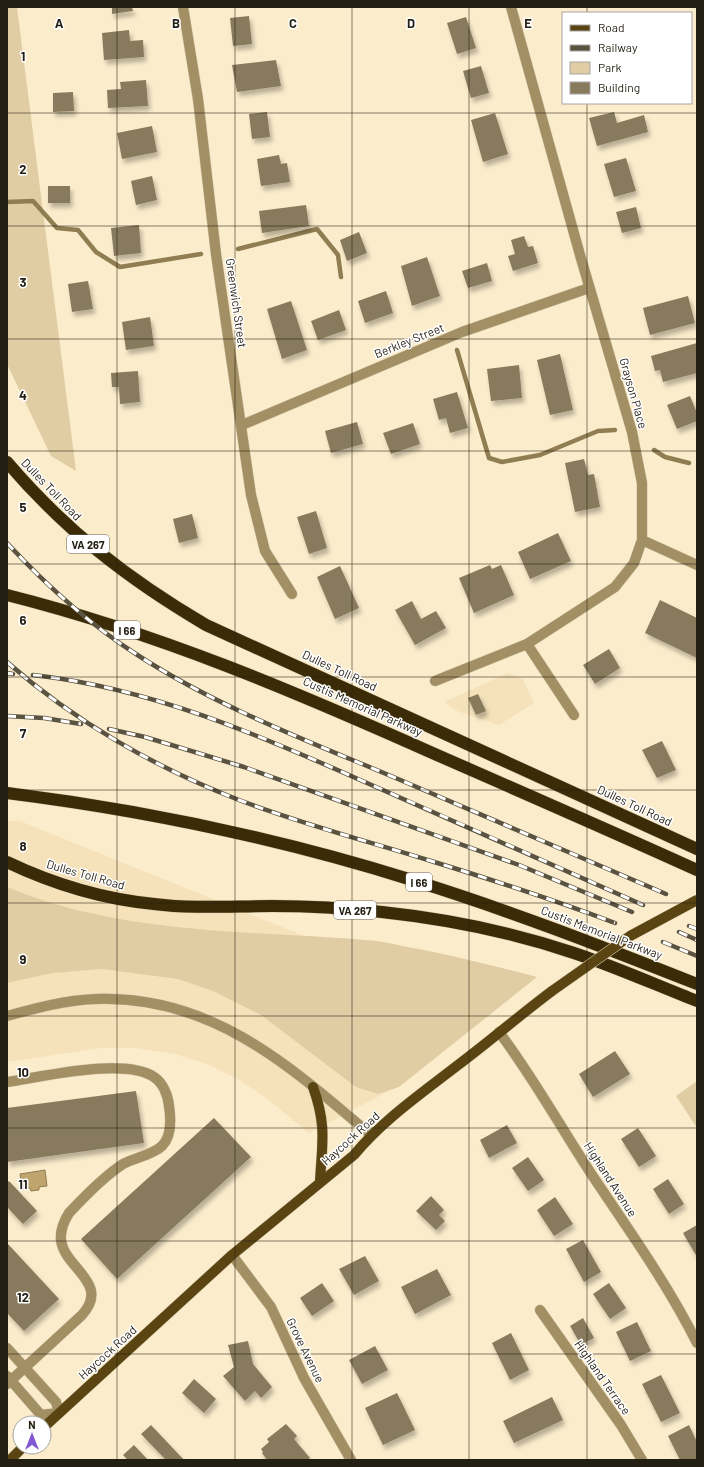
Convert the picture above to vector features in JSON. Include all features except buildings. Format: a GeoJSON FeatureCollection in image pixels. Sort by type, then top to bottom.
{"type":"FeatureCollection","features":[{"type":"Feature","properties":{"kind":"highway","name":"Dulles Toll Road"},"geometry":{"type":"LineString","coordinates":[[7,462],[49,509],[90,546],[158,596],[206,624],[697,849]]}},
{"type":"Feature","properties":{"kind":"highway","name":"Custis Memorial Parkway"},"geometry":{"type":"LineString","coordinates":[[7,595],[105,623],[179,647],[304,695],[697,870]]}},
{"type":"Feature","properties":{"kind":"highway","name":"Custis Memorial Parkway"},"geometry":{"type":"LineString","coordinates":[[7,793],[77,803],[190,824],[284,845],[366,867],[526,918],[697,984]]}},
{"type":"Feature","properties":{"kind":"highway","name":"Dulles Toll Road"},"geometry":{"type":"LineString","coordinates":[[7,862],[31,873],[70,887],[140,903],[188,907],[300,906],[353,909],[406,915],[515,935],[575,953],[697,1001]]}},
{"type":"Feature","properties":{"kind":"main road","name":"Haycock Road"},"geometry":{"type":"LineString","coordinates":[[52,1420],[232,1255],[263,1232],[354,1154],[371,1135],[428,1087],[459,1065],[552,991],[630,936],[697,900]]}},
{"type":"Feature","properties":{"kind":"main road"},"geometry":{"type":"LineString","coordinates":[[313,1087],[321,1113],[324,1130],[320,1182]]}},
{"type":"Feature","properties":{"kind":"street","name":"Greenwich Street"},"geometry":{"type":"LineString","coordinates":[[183,7],[198,99],[216,254],[251,495],[265,551],[292,594]]}},
{"type":"Feature","properties":{"kind":"street","name":"Grayson Place"},"geometry":{"type":"LineString","coordinates":[[435,681],[527,644],[615,587],[634,563],[642,540],[642,483],[632,432],[589,288],[511,7]]}},
{"type":"Feature","properties":{"kind":"street","name":"Berkley Street"},"geometry":{"type":"LineString","coordinates":[[242,425],[462,332],[589,288]]}},
{"type":"Feature","properties":{"kind":"street"},"geometry":{"type":"LineString","coordinates":[[642,540],[697,565]]}},
{"type":"Feature","properties":{"kind":"street"},"geometry":{"type":"LineString","coordinates":[[527,644],[574,715]]}},
{"type":"Feature","properties":{"kind":"street"},"geometry":{"type":"LineString","coordinates":[[7,1016],[63,1002],[96,999],[132,1000],[166,1005],[196,1014],[226,1027],[262,1047],[371,1135]]}},
{"type":"Feature","properties":{"kind":"street","name":"Highland Avenue"},"geometry":{"type":"LineString","coordinates":[[499,1032],[522,1063],[590,1171],[662,1279],[697,1343]]}},
{"type":"Feature","properties":{"kind":"street"},"geometry":{"type":"LineString","coordinates":[[7,1082],[87,1070],[135,1070],[147,1073],[156,1078],[162,1085],[169,1104],[171,1118],[167,1138],[162,1146],[154,1152],[132,1160],[117,1169],[69,1213],[62,1231],[61,1239],[67,1254],[88,1282],[90,1289],[89,1303],[82,1315],[25,1368],[8,1380],[40,1415],[59,1413],[56,1402],[25,1368],[7,1348]]}},
{"type":"Feature","properties":{"kind":"street","name":"Grove Avenue"},"geometry":{"type":"LineString","coordinates":[[232,1255],[271,1307],[304,1378],[351,1460]]}},
{"type":"Feature","properties":{"kind":"street","name":"Highland Terrace"},"geometry":{"type":"LineString","coordinates":[[540,1310],[621,1425],[642,1460]]}},
{"type":"Feature","properties":{"kind":"shaded area"},"geometry":{"type":"Polygon","coordinates":[[[508,673],[523,679],[534,703],[499,725],[457,711],[444,702],[508,673]]]}},
{"type":"Feature","properties":{"kind":"shaded area"},"geometry":{"type":"Polygon","coordinates":[[[7,821],[20,821],[314,940],[456,968],[497,1009],[400,1085],[309,1133],[266,1098],[238,1079],[207,1064],[175,1054],[135,1048],[101,1048],[7,1062],[7,821]]]}},
{"type":"Feature","properties":{"kind":"shaded area"},"geometry":{"type":"Polygon","coordinates":[[[45,1170],[47,1186],[39,1187],[39,1190],[31,1191],[30,1188],[22,1189],[20,1174],[45,1170]]]}},
{"type":"Feature","properties":{"kind":"green space"},"geometry":{"type":"Polygon","coordinates":[[[7,7],[17,7],[76,471],[51,456],[7,364],[7,7]]]}},
{"type":"Feature","properties":{"kind":"green space"},"geometry":{"type":"Polygon","coordinates":[[[7,887],[51,903],[97,915],[143,923],[236,932],[377,941],[449,955],[537,977],[399,1087],[378,1094],[356,1087],[261,1015],[213,991],[178,979],[102,969],[52,973],[7,983],[7,887]]]}},
{"type":"Feature","properties":{"kind":"green space"},"geometry":{"type":"Polygon","coordinates":[[[697,1081],[697,1128],[676,1096],[697,1081]]]}},
{"type":"Feature","properties":{"kind":"waterway"},"geometry":{"type":"LineString","coordinates":[[7,202],[33,201],[57,228],[78,230],[96,252],[120,267],[201,254]]}},
{"type":"Feature","properties":{"kind":"waterway"},"geometry":{"type":"LineString","coordinates":[[238,249],[317,229],[338,255],[341,277]]}},
{"type":"Feature","properties":{"kind":"waterway"},"geometry":{"type":"LineString","coordinates":[[457,350],[489,458],[502,462],[540,455],[598,431],[615,430]]}},
{"type":"Feature","properties":{"kind":"waterway"},"geometry":{"type":"LineString","coordinates":[[654,450],[665,457],[689,463]]}},
{"type":"Feature","properties":{"kind":"railway"},"geometry":{"type":"LineString","coordinates":[[7,543],[37,574],[86,618],[139,656],[203,693],[269,725],[666,894]]}},
{"type":"Feature","properties":{"kind":"railway"},"geometry":{"type":"LineString","coordinates":[[7,662],[33,684],[88,723],[147,758],[208,787],[287,817],[500,883],[615,923]]}},
{"type":"Feature","properties":{"kind":"railway"},"geometry":{"type":"LineString","coordinates":[[7,673],[13,674]]}},
{"type":"Feature","properties":{"kind":"railway"},"geometry":{"type":"LineString","coordinates":[[33,675],[77,681],[162,702],[245,731],[326,765],[643,905]]}},
{"type":"Feature","properties":{"kind":"railway"},"geometry":{"type":"LineString","coordinates":[[7,716],[44,718],[81,724]]}},
{"type":"Feature","properties":{"kind":"railway"},"geometry":{"type":"LineString","coordinates":[[109,729],[145,737],[244,767],[519,865],[632,912]]}},
{"type":"Feature","properties":{"kind":"railway"},"geometry":{"type":"LineString","coordinates":[[689,926],[697,929]]}},
{"type":"Feature","properties":{"kind":"railway"},"geometry":{"type":"LineString","coordinates":[[679,932],[697,940]]}},
{"type":"Feature","properties":{"kind":"railway"},"geometry":{"type":"LineString","coordinates":[[663,942],[697,956]]}}]}
